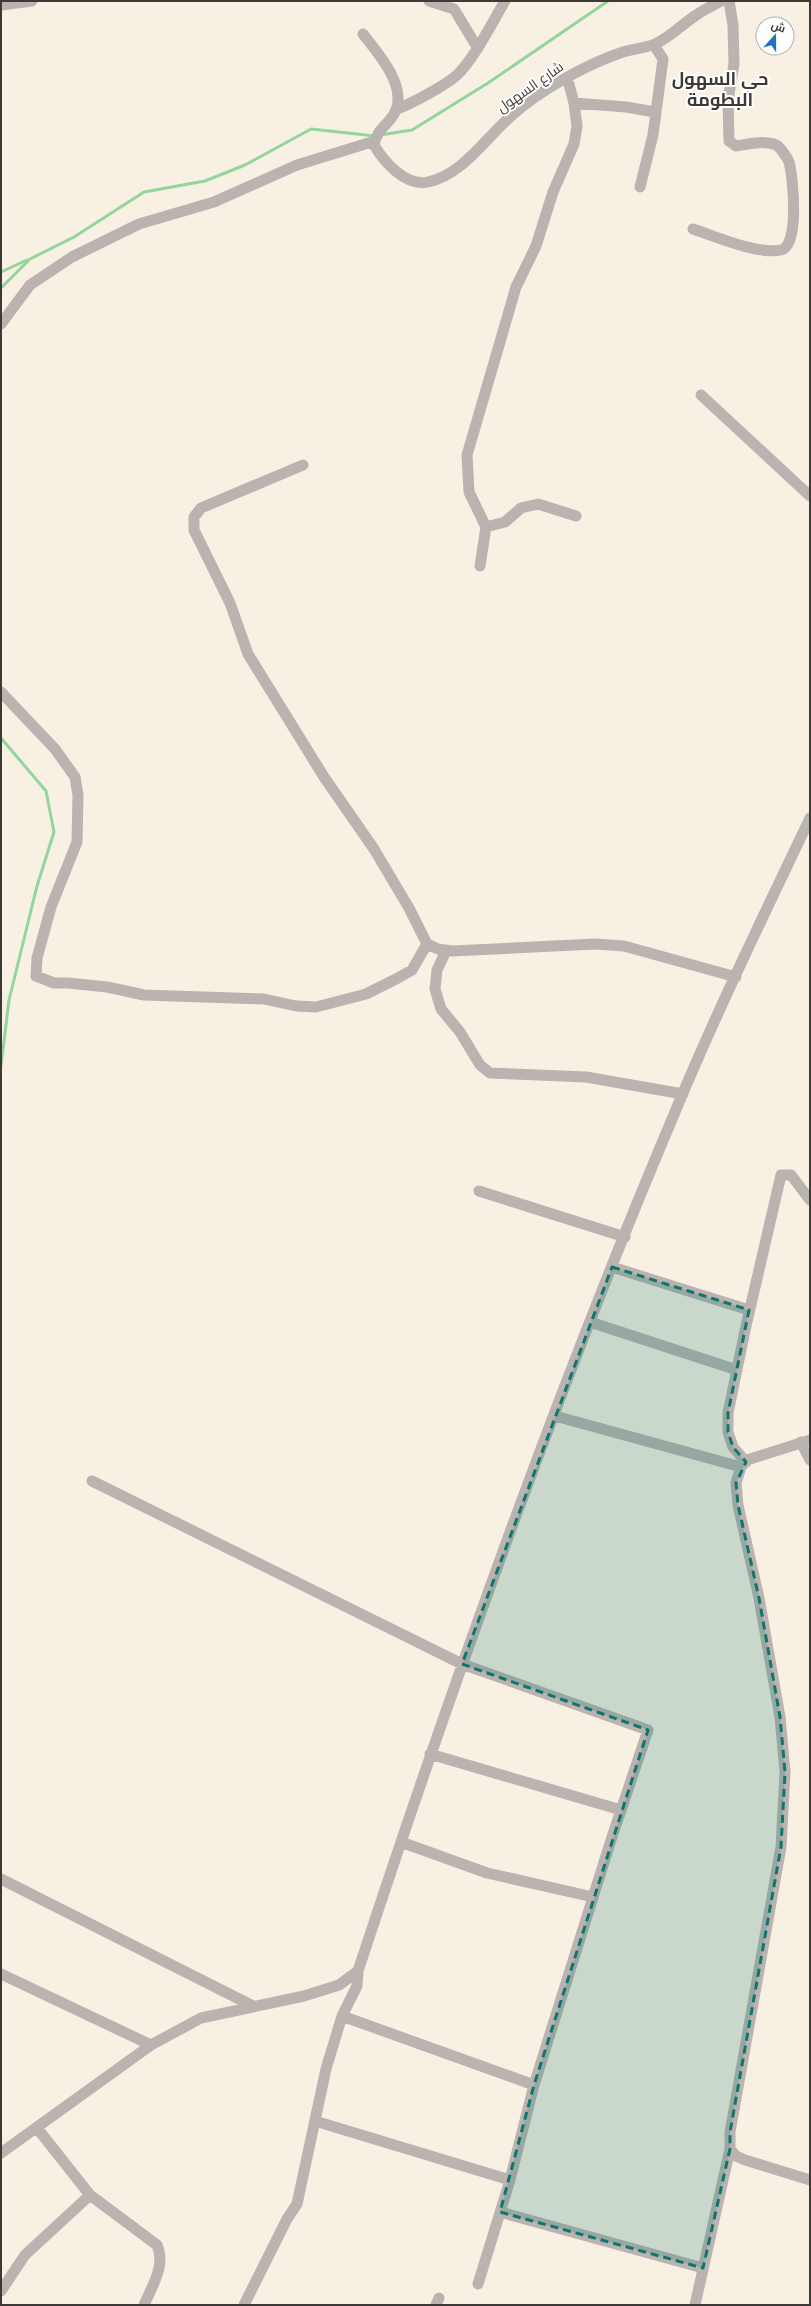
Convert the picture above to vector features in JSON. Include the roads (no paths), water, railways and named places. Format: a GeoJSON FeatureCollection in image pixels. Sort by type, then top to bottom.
{"type":"FeatureCollection","features":[{"type":"Feature","properties":{"kind":"street"},"geometry":{"type":"LineString","coordinates":[[1,5],[32,1]]}},
{"type":"Feature","properties":{"kind":"street"},"geometry":{"type":"LineString","coordinates":[[429,1],[454,9],[477,47]]}},
{"type":"Feature","properties":{"kind":"street"},"geometry":{"type":"LineString","coordinates":[[397,109],[409,105],[456,76],[477,47],[505,1]]}},
{"type":"Feature","properties":{"kind":"street","name":"شارع السهول"},"geometry":{"type":"LineString","coordinates":[[374,143],[380,156],[390,166],[409,180],[427,183],[446,176],[464,162],[511,116],[567,77],[622,53],[654,45],[668,38],[694,16],[721,1]]}},
{"type":"Feature","properties":{"kind":"street"},"geometry":{"type":"LineString","coordinates":[[693,229],[766,252],[783,250],[790,245],[793,236],[792,188],[788,160],[776,146],[760,143],[736,146],[729,141],[728,100],[734,64],[733,25],[729,1]]}},
{"type":"Feature","properties":{"kind":"street"},"geometry":{"type":"LineString","coordinates":[[1,324],[30,285],[72,257],[138,224],[214,202],[297,165],[374,143],[380,129],[391,119],[397,109],[397,97],[391,72],[384,60],[363,34]]}},
{"type":"Feature","properties":{"kind":"street"},"geometry":{"type":"LineString","coordinates":[[640,187],[653,135],[663,59],[654,45]]}},
{"type":"Feature","properties":{"kind":"street"},"geometry":{"type":"LineString","coordinates":[[480,566],[486,527],[469,492],[467,475],[468,448],[516,287],[536,246],[553,192],[574,144],[577,126],[574,103],[567,77]]}},
{"type":"Feature","properties":{"kind":"street"},"geometry":{"type":"LineString","coordinates":[[574,103],[626,107],[655,112]]}},
{"type":"Feature","properties":{"kind":"street"},"geometry":{"type":"LineString","coordinates":[[701,396],[810,496]]}},
{"type":"Feature","properties":{"kind":"street"},"geometry":{"type":"LineString","coordinates":[[303,464],[201,508],[194,517],[194,530],[230,603],[248,654],[324,777],[374,849],[409,908],[427,944],[438,949],[446,950],[595,944],[624,946],[736,977]]}},
{"type":"Feature","properties":{"kind":"street"},"geometry":{"type":"LineString","coordinates":[[486,527],[505,522],[521,508],[538,504],[576,516]]}},
{"type":"Feature","properties":{"kind":"street"},"geometry":{"type":"LineString","coordinates":[[1,692],[55,749],[75,777],[78,795],[77,842],[51,907],[37,958],[36,976],[54,983],[68,983],[107,988],[144,995],[264,999],[296,1006],[316,1006],[366,994],[412,970],[427,944]]}},
{"type":"Feature","properties":{"kind":"street"},"geometry":{"type":"LineString","coordinates":[[244,2305],[287,2219],[297,2204],[326,2069],[342,2016],[357,1986],[358,1971],[430,1754],[462,1664],[590,1322],[682,1094],[810,818]]}},
{"type":"Feature","properties":{"kind":"street"},"geometry":{"type":"LineString","coordinates":[[446,950],[437,970],[435,989],[441,1009],[460,1032],[480,1065],[490,1073],[586,1077],[682,1094]]}},
{"type":"Feature","properties":{"kind":"street"},"geometry":{"type":"LineString","coordinates":[[744,1464],[733,1447],[728,1432],[728,1413],[749,1310],[781,1175],[791,1175],[810,1200]]}},
{"type":"Feature","properties":{"kind":"street"},"geometry":{"type":"LineString","coordinates":[[479,1191],[625,1237]]}},
{"type":"Feature","properties":{"kind":"street"},"geometry":{"type":"LineString","coordinates":[[612,1267],[749,1310]]}},
{"type":"Feature","properties":{"kind":"street"},"geometry":{"type":"LineString","coordinates":[[590,1322],[737,1370]]}},
{"type":"Feature","properties":{"kind":"street"},"geometry":{"type":"LineString","coordinates":[[555,1416],[744,1464]]}},
{"type":"Feature","properties":{"kind":"street"},"geometry":{"type":"LineString","coordinates":[[695,2305],[730,2149],[730,2132],[781,1847],[785,1772],[780,1717],[759,1598],[738,1505],[736,1483],[744,1464],[758,1455],[806,1441],[810,1460]]}},
{"type":"Feature","properties":{"kind":"street"},"geometry":{"type":"LineString","coordinates":[[92,1481],[462,1664],[648,1730],[593,1897],[534,2085],[510,2180],[478,2284]]}},
{"type":"Feature","properties":{"kind":"street"},"geometry":{"type":"LineString","coordinates":[[430,1754],[621,1810]]}},
{"type":"Feature","properties":{"kind":"street"},"geometry":{"type":"LineString","coordinates":[[401,1842],[487,1873],[593,1897]]}},
{"type":"Feature","properties":{"kind":"street"},"geometry":{"type":"LineString","coordinates":[[1,1879],[253,2006]]}},
{"type":"Feature","properties":{"kind":"street"},"geometry":{"type":"LineString","coordinates":[[1,2153],[151,2045],[201,2018],[304,1996],[338,1985],[358,1971]]}},
{"type":"Feature","properties":{"kind":"street"},"geometry":{"type":"LineString","coordinates":[[1,1974],[151,2045]]}},
{"type":"Feature","properties":{"kind":"street"},"geometry":{"type":"LineString","coordinates":[[342,2016],[534,2085]]}},
{"type":"Feature","properties":{"kind":"street"},"geometry":{"type":"LineString","coordinates":[[315,2121],[510,2180]]}},
{"type":"Feature","properties":{"kind":"street"},"geometry":{"type":"LineString","coordinates":[[37,2128],[90,2195],[157,2245],[161,2254],[161,2266],[144,2305]]}},
{"type":"Feature","properties":{"kind":"street"},"geometry":{"type":"LineString","coordinates":[[730,2149],[736,2156],[745,2160],[810,2180]]}},
{"type":"Feature","properties":{"kind":"street"},"geometry":{"type":"LineString","coordinates":[[1,2291],[25,2255],[90,2195]]}},
{"type":"Feature","properties":{"kind":"street"},"geometry":{"type":"LineString","coordinates":[[500,2212],[703,2268]]}},
{"type":"Feature","properties":{"kind":"waterway"},"geometry":{"type":"LineString","coordinates":[[380,135],[412,130],[488,83],[608,1]]}},
{"type":"Feature","properties":{"kind":"waterway"},"geometry":{"type":"LineString","coordinates":[[1,288],[30,259],[74,237],[144,192],[205,181],[245,165],[311,129],[375,136]]}},
{"type":"Feature","properties":{"kind":"waterway"},"geometry":{"type":"LineString","coordinates":[[1,272],[27,260]]}},
{"type":"Feature","properties":{"kind":"waterway"},"geometry":{"type":"LineString","coordinates":[[1,738],[46,791],[54,832],[37,886],[9,1000],[1,1066]]}},
{"type":"Feature","properties":{"kind":"district","name":"حي السهول البطومة"},"geometry":{"type":"Point","coordinates":[720,88]}}]}
